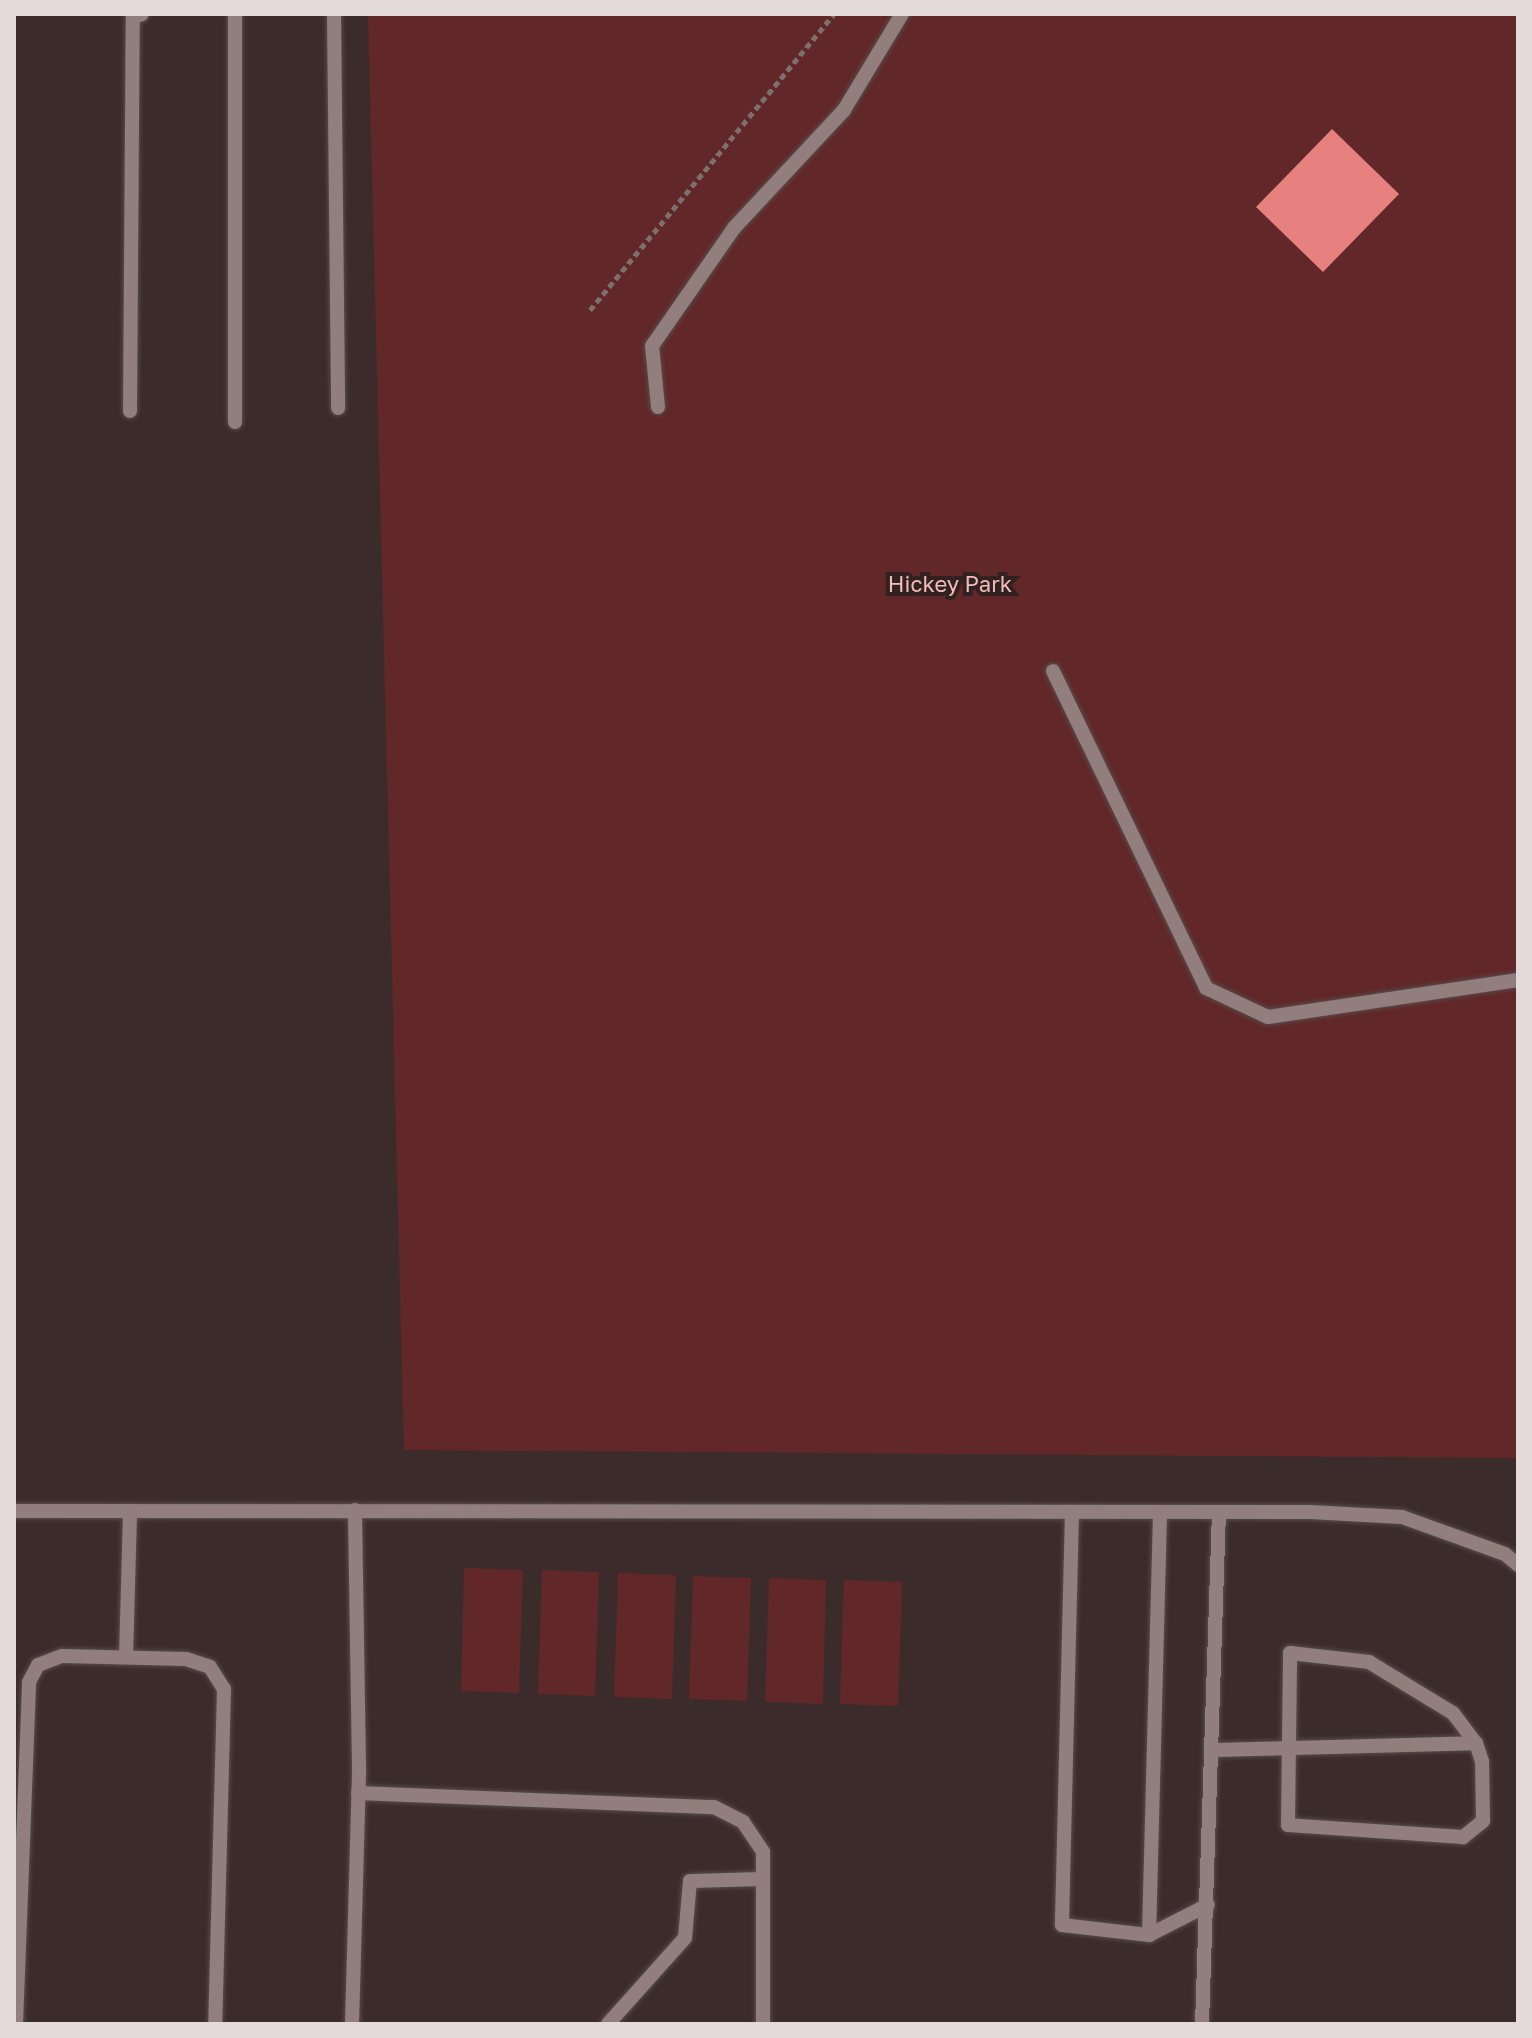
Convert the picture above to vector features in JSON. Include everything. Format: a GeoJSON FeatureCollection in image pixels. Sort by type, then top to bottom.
{"type":"FeatureCollection","features":[{"type":"Feature","properties":{"kind":"lane"},"geometry":{"type":"LineString","coordinates":[[130,411],[133,17],[142,14]]}},
{"type":"Feature","properties":{"kind":"lane"},"geometry":{"type":"LineString","coordinates":[[235,14],[235,422]]}},
{"type":"Feature","properties":{"kind":"lane"},"geometry":{"type":"LineString","coordinates":[[334,14],[338,408]]}},
{"type":"Feature","properties":{"kind":"lane"},"geometry":{"type":"LineString","coordinates":[[658,407],[652,346],[734,228],[844,110],[902,14]]}},
{"type":"Feature","properties":{"kind":"lane"},"geometry":{"type":"LineString","coordinates":[[1053,671],[1206,988],[1268,1017],[1518,980]]}},
{"type":"Feature","properties":{"kind":"lane"},"geometry":{"type":"LineString","coordinates":[[352,2024],[358,1793],[355,1510]]}},
{"type":"Feature","properties":{"kind":"lane"},"geometry":{"type":"LineString","coordinates":[[14,1511],[1219,1512],[1402,1517],[1505,1554],[1518,1565]]}},
{"type":"Feature","properties":{"kind":"lane"},"geometry":{"type":"LineString","coordinates":[[126,1657],[130,1511]]}},
{"type":"Feature","properties":{"kind":"lane"},"geometry":{"type":"LineString","coordinates":[[1072,1512],[1062,1925],[1149,1935],[1208,1905]]}},
{"type":"Feature","properties":{"kind":"lane"},"geometry":{"type":"LineString","coordinates":[[1149,1935],[1160,1512]]}},
{"type":"Feature","properties":{"kind":"lane"},"geometry":{"type":"LineString","coordinates":[[1202,2024],[1214,1750],[1219,1512]]}},
{"type":"Feature","properties":{"kind":"lane"},"geometry":{"type":"LineString","coordinates":[[1290,1653],[1369,1662],[1453,1713],[1476,1743],[1482,1761],[1483,1821],[1463,1837],[1288,1825],[1290,1653]]}},
{"type":"Feature","properties":{"kind":"lane"},"geometry":{"type":"LineString","coordinates":[[16,2024],[29,1682],[38,1665],[62,1656],[186,1659],[210,1667],[224,1689],[215,2024]]}},
{"type":"Feature","properties":{"kind":"lane"},"geometry":{"type":"LineString","coordinates":[[1214,1750],[1476,1743]]}},
{"type":"Feature","properties":{"kind":"lane"},"geometry":{"type":"LineString","coordinates":[[358,1793],[714,1807],[743,1822],[763,1852],[763,2024]]}},
{"type":"Feature","properties":{"kind":"lane"},"geometry":{"type":"LineString","coordinates":[[608,2024],[685,1938],[690,1881],[763,1879]]}},
{"type":"Feature","properties":{"kind":"path"},"geometry":{"type":"LineString","coordinates":[[590,310],[834,14]]}},
{"type":"Feature","properties":{"kind":"green space","name":"Hickey Park"},"geometry":{"type":"Polygon","coordinates":[[[368,14],[1518,14],[1518,1458],[404,1450],[368,14]]]}},
{"type":"Feature","properties":{"kind":"green space"},"geometry":{"type":"Polygon","coordinates":[[[464,1568],[523,1570],[519,1693],[461,1691],[464,1568]]]}},
{"type":"Feature","properties":{"kind":"green space"},"geometry":{"type":"Polygon","coordinates":[[[542,1570],[599,1572],[595,1696],[538,1694],[542,1570]]]}},
{"type":"Feature","properties":{"kind":"green space"},"geometry":{"type":"Polygon","coordinates":[[[618,1573],[676,1575],[672,1699],[614,1697],[618,1573]]]}},
{"type":"Feature","properties":{"kind":"green space"},"geometry":{"type":"Polygon","coordinates":[[[693,1576],[751,1578],[747,1701],[689,1699],[693,1576]]]}},
{"type":"Feature","properties":{"kind":"green space"},"geometry":{"type":"Polygon","coordinates":[[[769,1578],[826,1580],[823,1704],[765,1702],[769,1578]]]}},
{"type":"Feature","properties":{"kind":"green space"},"geometry":{"type":"Polygon","coordinates":[[[844,1580],[902,1582],[898,1706],[840,1704],[844,1580]]]}},
{"type":"Feature","properties":{"kind":"building"},"geometry":{"type":"Polygon","coordinates":[[[1332,129],[1399,194],[1323,272],[1256,207],[1332,129]]]}}]}
